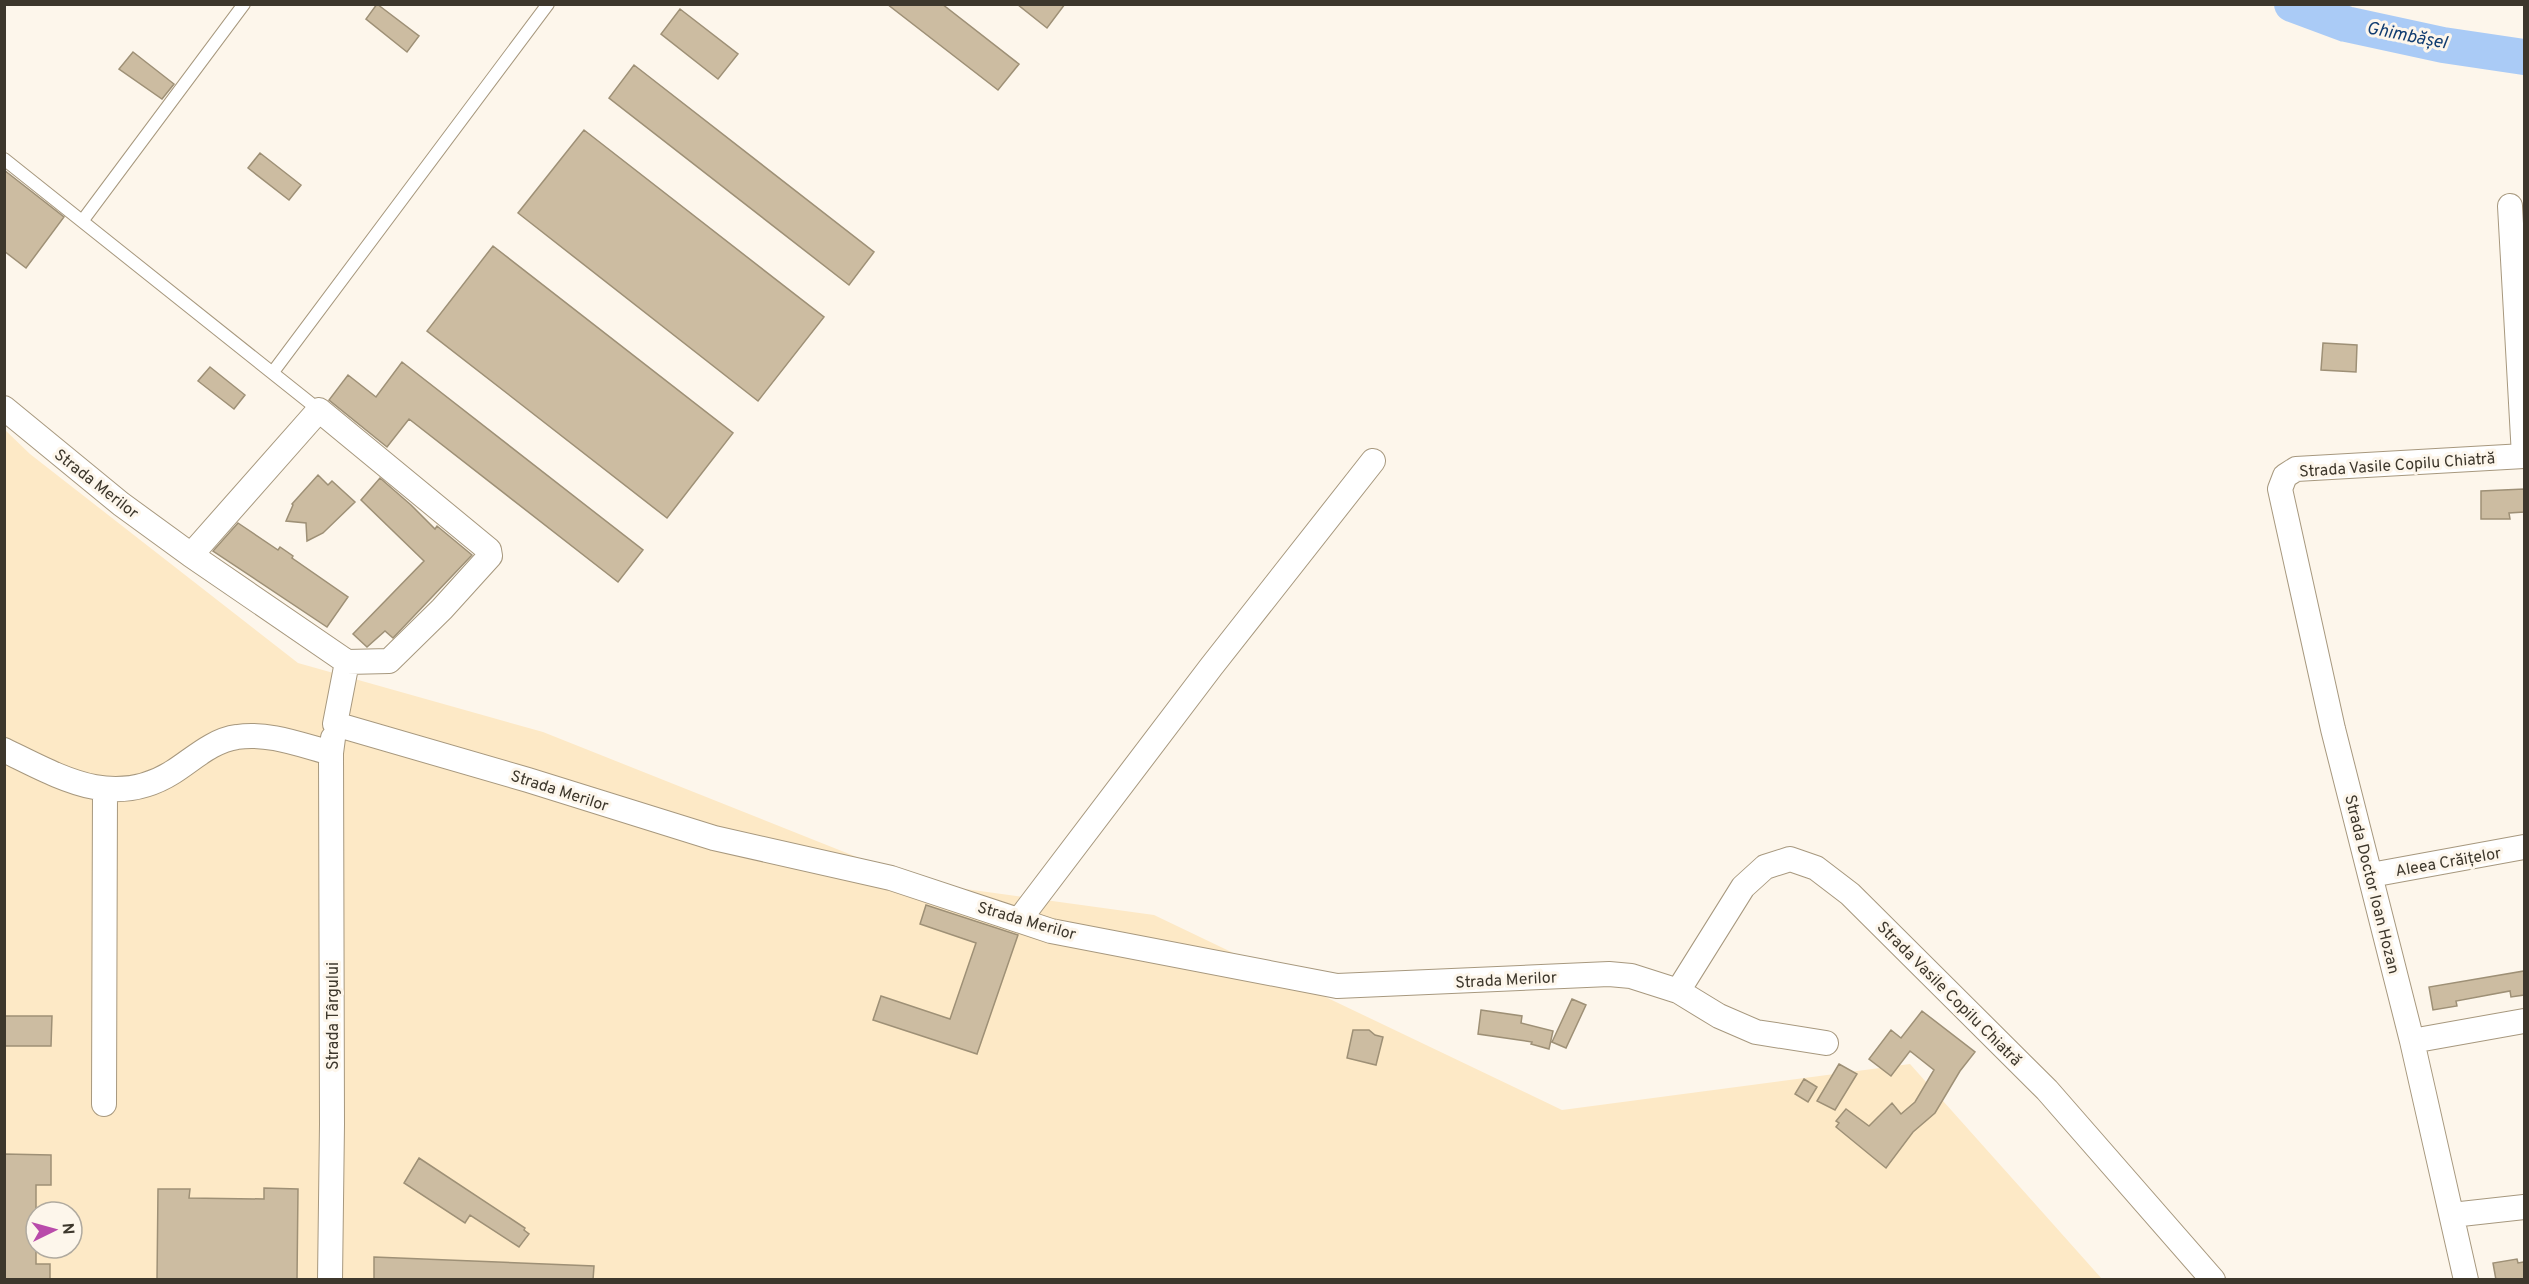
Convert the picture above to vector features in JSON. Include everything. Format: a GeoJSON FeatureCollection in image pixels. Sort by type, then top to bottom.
{"type":"FeatureCollection","features":[{"type":"Feature","properties":{"kind":"street"},"geometry":{"type":"LineString","coordinates":[[2510,206],[2522,353],[2524,456]]}},
{"type":"Feature","properties":{"kind":"street","name":"Strada Merilor"},"geometry":{"type":"LineString","coordinates":[[4,408],[121,504],[347,662]]}},
{"type":"Feature","properties":{"kind":"street"},"geometry":{"type":"LineString","coordinates":[[191,555],[319,410],[489,550],[490,556],[442,609],[389,661],[347,662],[335,724]]}},
{"type":"Feature","properties":{"kind":"street","name":"Strada Vasile Copilu Chiatră"},"geometry":{"type":"LineString","coordinates":[[2280,489],[2285,476],[2296,469],[2524,456]]}},
{"type":"Feature","properties":{"kind":"street"},"geometry":{"type":"LineString","coordinates":[[1019,920],[1211,667],[1373,461]]}},
{"type":"Feature","properties":{"kind":"street","name":"Strada Doctor Ioan Hozan"},"geometry":{"type":"LineString","coordinates":[[2280,489],[2333,729],[2412,1041],[2466,1280]]}},
{"type":"Feature","properties":{"kind":"street","name":"Strada Merilor"},"geometry":{"type":"LineString","coordinates":[[335,724],[528,780],[714,838],[891,878],[1051,931],[1337,986],[1609,974],[1630,976],[1678,991],[1719,1016],[1756,1032],[1826,1043]]}},
{"type":"Feature","properties":{"kind":"street","name":"Strada Târgului"},"geometry":{"type":"LineString","coordinates":[[330,1280],[331,753],[335,724]]}},
{"type":"Feature","properties":{"kind":"street"},"geometry":{"type":"LineString","coordinates":[[4,750],[79,784],[105,790],[147,785],[171,773],[204,750],[234,737],[261,735],[331,753]]}},
{"type":"Feature","properties":{"kind":"street"},"geometry":{"type":"LineString","coordinates":[[104,1104],[105,790]]}},
{"type":"Feature","properties":{"kind":"street","name":"Aleea Crăițelor"},"geometry":{"type":"LineString","coordinates":[[2371,875],[2524,847]]}},
{"type":"Feature","properties":{"kind":"street","name":"Strada Vasile Copilu Chiatră"},"geometry":{"type":"LineString","coordinates":[[1678,991],[1743,887],[1750,880],[1765,867],[1791,859],[1816,868],[1850,894],[2047,1090],[2213,1280]]}},
{"type":"Feature","properties":{"kind":"street"},"geometry":{"type":"LineString","coordinates":[[2412,1041],[2524,1021]]}},
{"type":"Feature","properties":{"kind":"street"},"geometry":{"type":"LineString","coordinates":[[2452,1215],[2524,1207]]}},
{"type":"Feature","properties":{"kind":"lane"},"geometry":{"type":"LineString","coordinates":[[83,220],[244,4]]}},
{"type":"Feature","properties":{"kind":"lane"},"geometry":{"type":"LineString","coordinates":[[273,372],[548,4]]}},
{"type":"Feature","properties":{"kind":"lane"},"geometry":{"type":"LineString","coordinates":[[4,159],[319,410]]}},
{"type":"Feature","properties":{"kind":"shaded area"},"geometry":{"type":"Polygon","coordinates":[[[4,429],[30,454],[298,663],[543,732],[922,883],[1154,915],[1562,1110],[1910,1064],[2102,1279],[5,1279],[4,429]]]}},
{"type":"Feature","properties":{"kind":"building"},"geometry":{"type":"Polygon","coordinates":[[[377,4],[419,36],[407,52],[366,19],[377,4]]]}},
{"type":"Feature","properties":{"kind":"building"},"geometry":{"type":"Polygon","coordinates":[[[887,4],[942,4],[1019,64],[998,90],[887,4]]]}},
{"type":"Feature","properties":{"kind":"building"},"geometry":{"type":"Polygon","coordinates":[[[1017,4],[1065,4],[1047,28],[1017,4]]]}},
{"type":"Feature","properties":{"kind":"building"},"geometry":{"type":"Polygon","coordinates":[[[680,9],[738,54],[718,79],[661,34],[680,9]]]}},
{"type":"Feature","properties":{"kind":"building"},"geometry":{"type":"Polygon","coordinates":[[[133,52],[174,84],[162,99],[119,69],[133,52]]]}},
{"type":"Feature","properties":{"kind":"building"},"geometry":{"type":"Polygon","coordinates":[[[634,65],[874,252],[849,285],[609,98],[634,65]]]}},
{"type":"Feature","properties":{"kind":"building"},"geometry":{"type":"Polygon","coordinates":[[[584,130],[824,317],[758,401],[518,213],[584,130]]]}},
{"type":"Feature","properties":{"kind":"building"},"geometry":{"type":"Polygon","coordinates":[[[260,153],[301,185],[289,200],[248,168],[260,153]]]}},
{"type":"Feature","properties":{"kind":"building"},"geometry":{"type":"Polygon","coordinates":[[[4,170],[64,217],[26,268],[4,251],[4,170]]]}},
{"type":"Feature","properties":{"kind":"building"},"geometry":{"type":"Polygon","coordinates":[[[493,246],[733,433],[667,518],[427,331],[493,246]]]}},
{"type":"Feature","properties":{"kind":"building"},"geometry":{"type":"Polygon","coordinates":[[[2323,343],[2357,345],[2356,372],[2321,370],[2323,343]]]}},
{"type":"Feature","properties":{"kind":"building"},"geometry":{"type":"Polygon","coordinates":[[[402,362],[643,550],[618,582],[409,419],[387,447],[329,400],[348,375],[376,397],[402,362]]]}},
{"type":"Feature","properties":{"kind":"building"},"geometry":{"type":"Polygon","coordinates":[[[210,367],[245,395],[234,409],[198,381],[210,367]]]}},
{"type":"Feature","properties":{"kind":"building"},"geometry":{"type":"Polygon","coordinates":[[[318,475],[328,485],[332,481],[355,502],[323,533],[307,541],[306,523],[286,521],[292,504],[318,475]]]}},
{"type":"Feature","properties":{"kind":"building"},"geometry":{"type":"Polygon","coordinates":[[[380,478],[435,529],[437,526],[472,555],[393,638],[385,631],[367,647],[353,634],[424,561],[361,500],[380,478]]]}},
{"type":"Feature","properties":{"kind":"building"},"geometry":{"type":"Polygon","coordinates":[[[2524,489],[2524,512],[2509,513],[2510,519],[2481,519],[2481,491],[2524,489]]]}},
{"type":"Feature","properties":{"kind":"building"},"geometry":{"type":"Polygon","coordinates":[[[238,523],[278,550],[280,547],[348,597],[327,627],[213,551],[238,523]]]}},
{"type":"Feature","properties":{"kind":"building"},"geometry":{"type":"Polygon","coordinates":[[[926,905],[1018,935],[977,1054],[873,1020],[881,996],[950,1019],[976,943],[920,924],[926,905]]]}},
{"type":"Feature","properties":{"kind":"building"},"geometry":{"type":"Polygon","coordinates":[[[2524,971],[2524,995],[2511,997],[2510,991],[2456,1001],[2457,1006],[2433,1010],[2429,987],[2524,971]]]}},
{"type":"Feature","properties":{"kind":"building"},"geometry":{"type":"Polygon","coordinates":[[[1572,999],[1586,1005],[1566,1048],[1552,1042],[1572,999]]]}},
{"type":"Feature","properties":{"kind":"building"},"geometry":{"type":"Polygon","coordinates":[[[1481,1010],[1522,1016],[1521,1023],[1553,1031],[1549,1049],[1531,1044],[1532,1042],[1478,1034],[1481,1010]]]}},
{"type":"Feature","properties":{"kind":"building"},"geometry":{"type":"Polygon","coordinates":[[[1922,1011],[1975,1052],[1960,1071],[1935,1113],[1913,1132],[1886,1168],[1836,1127],[1839,1123],[1836,1121],[1846,1109],[1869,1126],[1892,1103],[1901,1114],[1915,1102],[1934,1070],[1910,1051],[1891,1076],[1869,1059],[1891,1030],[1901,1038],[1922,1011]]]}},
{"type":"Feature","properties":{"kind":"building"},"geometry":{"type":"Polygon","coordinates":[[[4,1016],[52,1016],[51,1046],[4,1046],[4,1016]]]}},
{"type":"Feature","properties":{"kind":"building"},"geometry":{"type":"Polygon","coordinates":[[[1353,1030],[1369,1030],[1383,1037],[1376,1065],[1347,1058],[1353,1030]]]}},
{"type":"Feature","properties":{"kind":"building"},"geometry":{"type":"Polygon","coordinates":[[[1839,1064],[1857,1074],[1835,1110],[1817,1101],[1839,1064]]]}},
{"type":"Feature","properties":{"kind":"building"},"geometry":{"type":"Polygon","coordinates":[[[1804,1079],[1817,1087],[1808,1102],[1795,1094],[1804,1079]]]}},
{"type":"Feature","properties":{"kind":"building"},"geometry":{"type":"Polygon","coordinates":[[[4,1154],[51,1155],[51,1185],[36,1185],[36,1200],[24,1200],[24,1260],[36,1260],[36,1264],[50,1264],[50,1280],[4,1280],[4,1154]]]}},
{"type":"Feature","properties":{"kind":"building"},"geometry":{"type":"Polygon","coordinates":[[[419,1158],[525,1228],[524,1230],[529,1234],[519,1247],[470,1215],[465,1223],[404,1183],[419,1158]]]}},
{"type":"Feature","properties":{"kind":"building"},"geometry":{"type":"Polygon","coordinates":[[[264,1188],[298,1189],[297,1280],[157,1280],[158,1189],[190,1189],[189,1198],[264,1199],[264,1188]]]}},
{"type":"Feature","properties":{"kind":"building"},"geometry":{"type":"Polygon","coordinates":[[[374,1257],[594,1266],[593,1280],[374,1280],[374,1257]]]}},
{"type":"Feature","properties":{"kind":"building"},"geometry":{"type":"Polygon","coordinates":[[[2517,1259],[2518,1263],[2524,1262],[2524,1280],[2496,1280],[2493,1263],[2517,1259]]]}},
{"type":"Feature","properties":{"kind":"waterway","name":"Ghimbășel"},"geometry":{"type":"LineString","coordinates":[[2292,4],[2346,24],[2443,45],[2524,57]]}}]}
